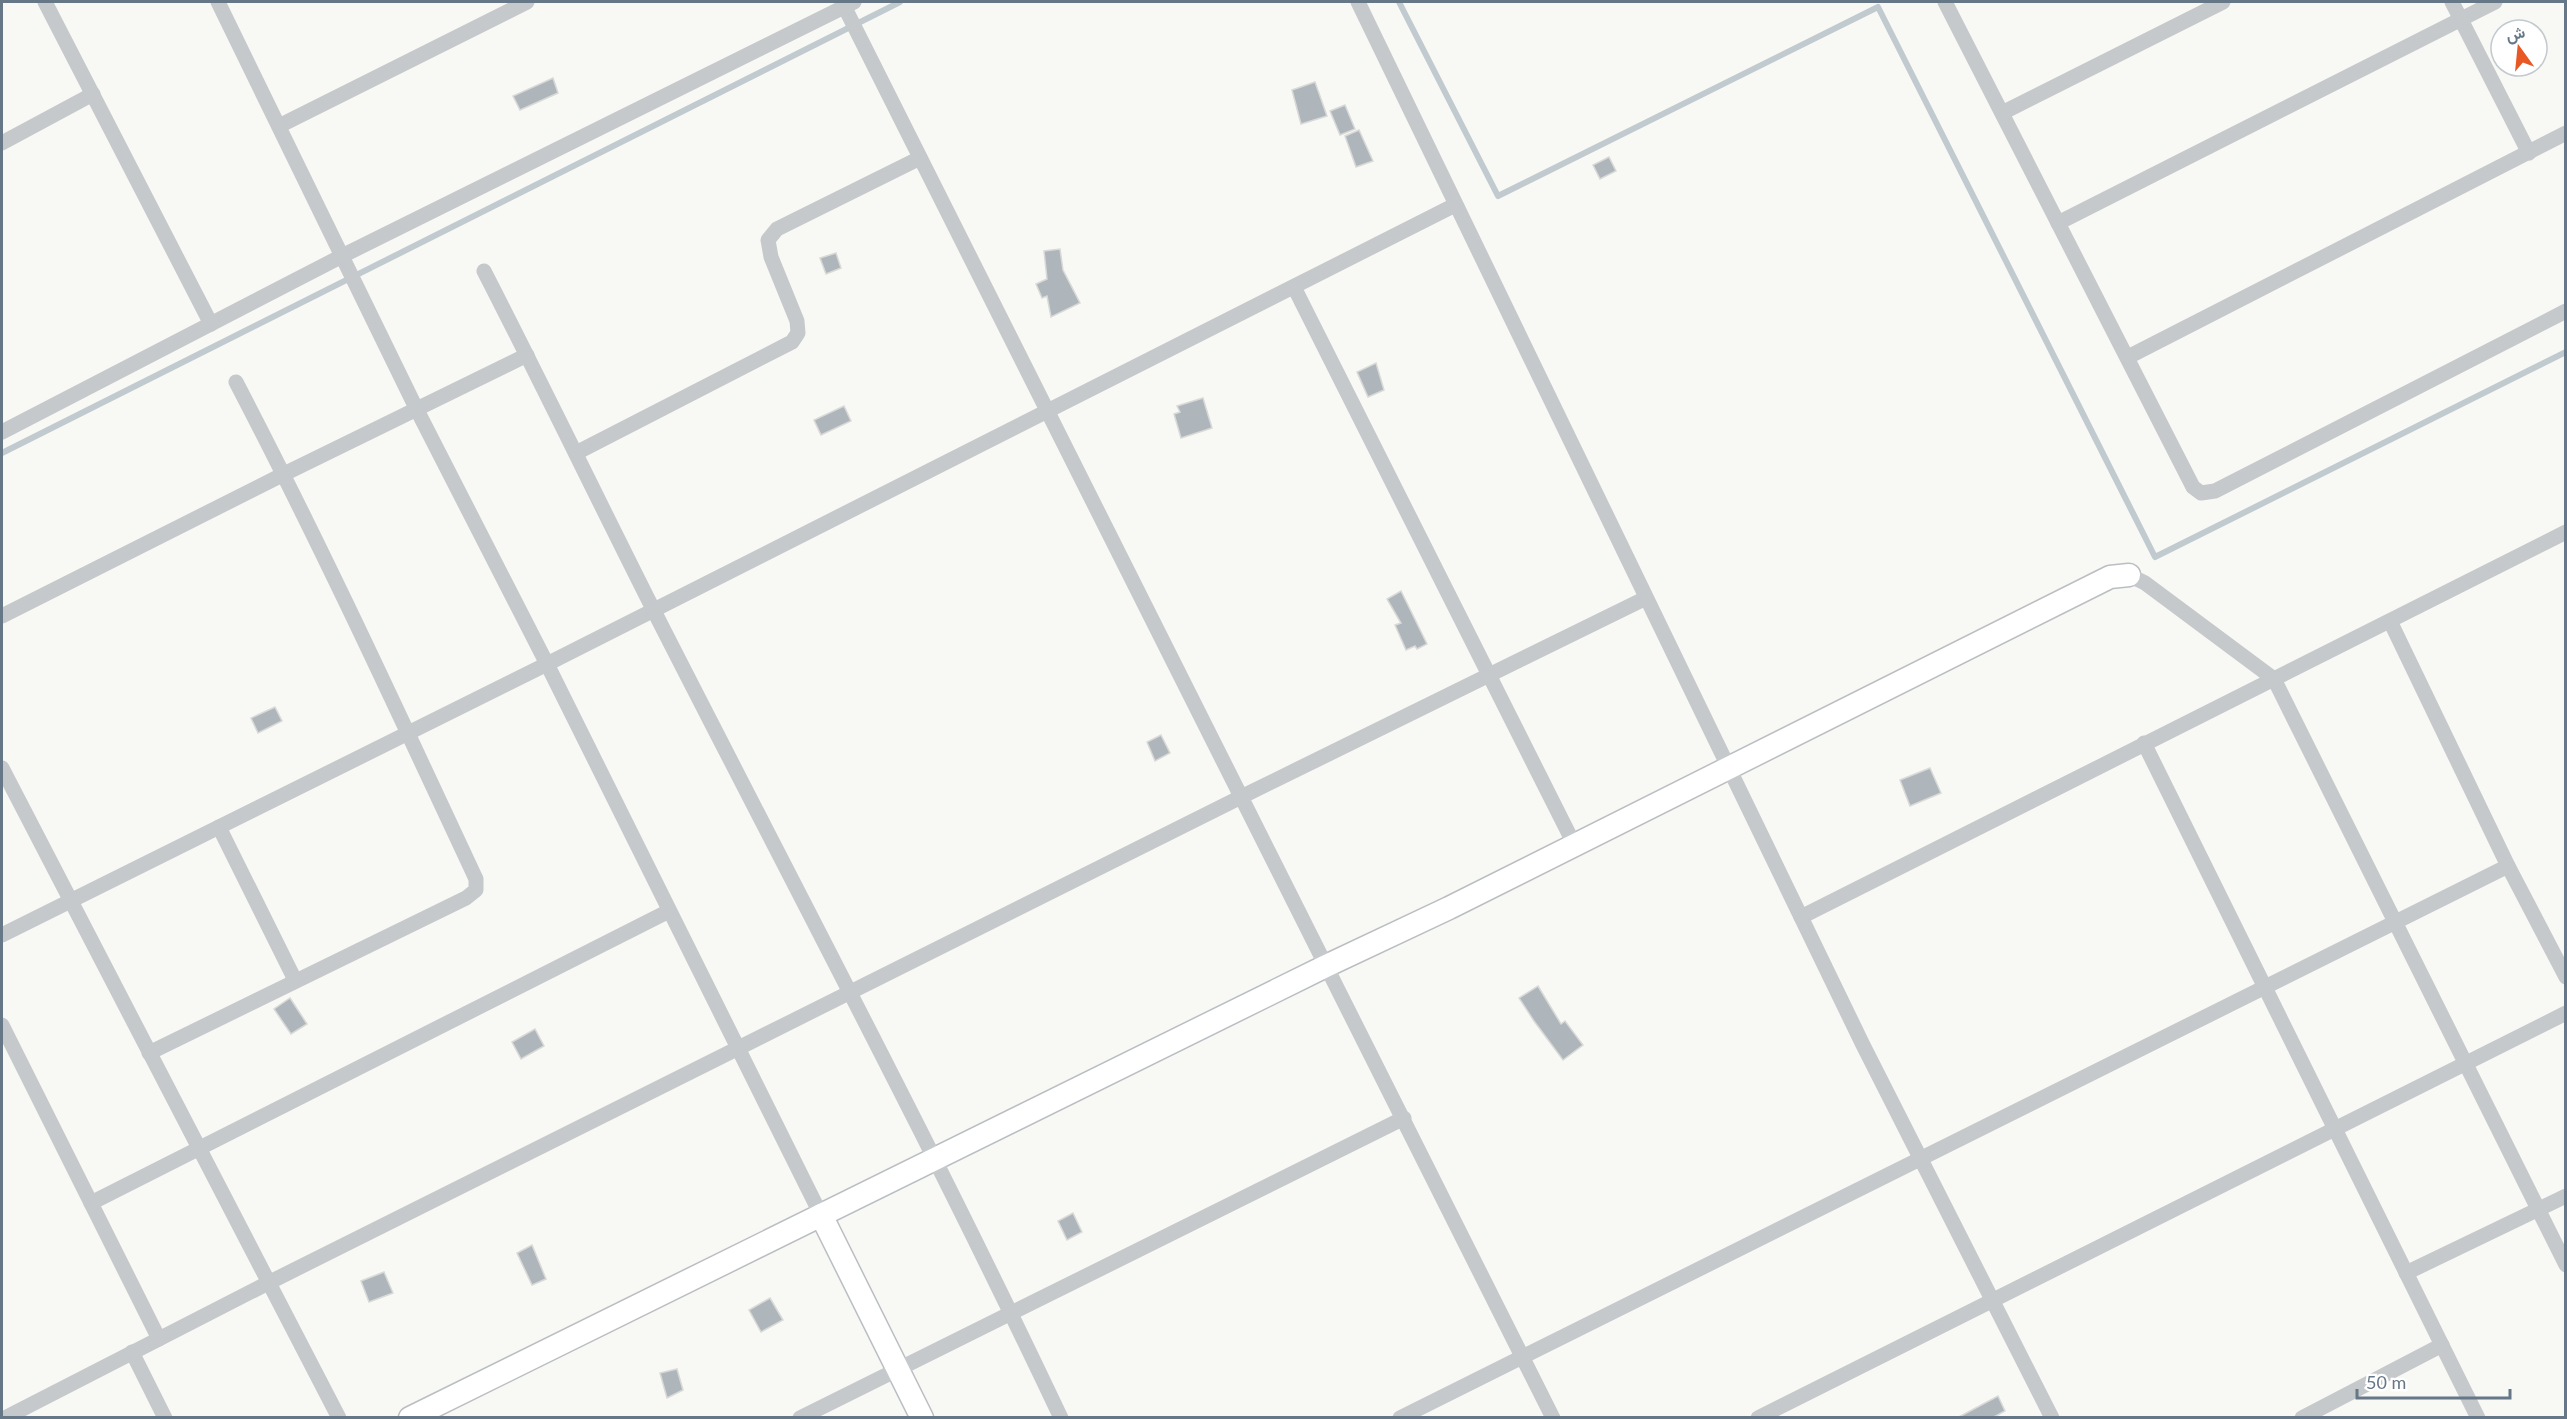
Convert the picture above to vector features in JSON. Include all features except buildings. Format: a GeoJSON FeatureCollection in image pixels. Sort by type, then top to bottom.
{"type":"FeatureCollection","features":[{"type":"Feature","properties":{"kind":"street"},"geometry":{"type":"LineString","coordinates":[[45,2],[211,324]]}},
{"type":"Feature","properties":{"kind":"street"},"geometry":{"type":"LineString","coordinates":[[218,2],[416,408],[547,664],[922,1418]]}},
{"type":"Feature","properties":{"kind":"street"},"geometry":{"type":"LineString","coordinates":[[279,126],[527,2]]}},
{"type":"Feature","properties":{"kind":"street"},"geometry":{"type":"LineString","coordinates":[[1358,2],[1919,1158],[1994,1299],[2052,1418]]}},
{"type":"Feature","properties":{"kind":"street"},"geometry":{"type":"LineString","coordinates":[[1945,2],[2193,488],[2201,493],[2215,491],[2565,311]]}},
{"type":"Feature","properties":{"kind":"street"},"geometry":{"type":"LineString","coordinates":[[2002,113],[2223,2]]}},
{"type":"Feature","properties":{"kind":"street"},"geometry":{"type":"LineString","coordinates":[[2452,2],[2529,153]]}},
{"type":"Feature","properties":{"kind":"street"},"geometry":{"type":"LineString","coordinates":[[2058,223],[2495,2]]}},
{"type":"Feature","properties":{"kind":"street"},"geometry":{"type":"LineString","coordinates":[[2,432],[342,256],[847,3],[920,158],[1553,1418]]}},
{"type":"Feature","properties":{"kind":"street"},"geometry":{"type":"LineString","coordinates":[[2,143],[93,94]]}},
{"type":"Feature","properties":{"kind":"street"},"geometry":{"type":"LineString","coordinates":[[2128,357],[2565,133]]}},
{"type":"Feature","properties":{"kind":"street"},"geometry":{"type":"LineString","coordinates":[[576,453],[792,342],[798,333],[797,321],[771,257],[768,240],[777,229],[920,158]]}},
{"type":"Feature","properties":{"kind":"street"},"geometry":{"type":"LineString","coordinates":[[2,935],[547,664],[1455,205]]}},
{"type":"Feature","properties":{"kind":"street"},"geometry":{"type":"LineString","coordinates":[[484,271],[654,610],[851,992],[1012,1313],[1061,1418]]}},
{"type":"Feature","properties":{"kind":"street"},"geometry":{"type":"LineString","coordinates":[[1294,286],[1574,844]]}},
{"type":"Feature","properties":{"kind":"street"},"geometry":{"type":"LineString","coordinates":[[2,616],[416,408],[527,355]]}},
{"type":"Feature","properties":{"kind":"street"},"geometry":{"type":"LineString","coordinates":[[149,1053],[466,898],[476,890],[476,879],[408,732],[284,474],[236,382]]}},
{"type":"Feature","properties":{"kind":"street"},"geometry":{"type":"LineString","coordinates":[[1801,917],[2565,532]]}},
{"type":"Feature","properties":{"kind":"street"},"geometry":{"type":"LineString","coordinates":[[410,1418],[1326,966],[1449,908],[2110,577],[2129,575],[2145,584],[2274,679],[2565,1265]]}},
{"type":"Feature","properties":{"kind":"street"},"geometry":{"type":"LineString","coordinates":[[5,1418],[270,1282],[1241,797],[1647,598]]}},
{"type":"Feature","properties":{"kind":"street"},"geometry":{"type":"LineString","coordinates":[[2390,621],[2508,866],[2565,976]]}},
{"type":"Feature","properties":{"kind":"street"},"geometry":{"type":"LineString","coordinates":[[2144,743],[2478,1418]]}},
{"type":"Feature","properties":{"kind":"street"},"geometry":{"type":"LineString","coordinates":[[2,768],[339,1418]]}},
{"type":"Feature","properties":{"kind":"street"},"geometry":{"type":"LineString","coordinates":[[219,827],[295,980]]}},
{"type":"Feature","properties":{"kind":"street"},"geometry":{"type":"LineString","coordinates":[[1400,1418],[2508,866]]}},
{"type":"Feature","properties":{"kind":"street"},"geometry":{"type":"LineString","coordinates":[[91,1203],[669,911]]}},
{"type":"Feature","properties":{"kind":"street"},"geometry":{"type":"LineString","coordinates":[[1758,1418],[2565,1012]]}},
{"type":"Feature","properties":{"kind":"street"},"geometry":{"type":"LineString","coordinates":[[2,1025],[159,1339]]}},
{"type":"Feature","properties":{"kind":"street"},"geometry":{"type":"LineString","coordinates":[[800,1418],[1404,1118]]}},
{"type":"Feature","properties":{"kind":"street"},"geometry":{"type":"LineString","coordinates":[[2406,1273],[2565,1196]]}},
{"type":"Feature","properties":{"kind":"street"},"geometry":{"type":"LineString","coordinates":[[2302,1418],[2442,1345]]}},
{"type":"Feature","properties":{"kind":"street"},"geometry":{"type":"LineString","coordinates":[[132,1352],[165,1418]]}},
{"type":"Feature","properties":{"kind":"waterway"},"geometry":{"type":"LineString","coordinates":[[2,453],[900,2]]}},
{"type":"Feature","properties":{"kind":"waterway"},"geometry":{"type":"LineString","coordinates":[[1399,2],[1498,196],[1878,7],[2155,557],[2566,352]]}}]}
